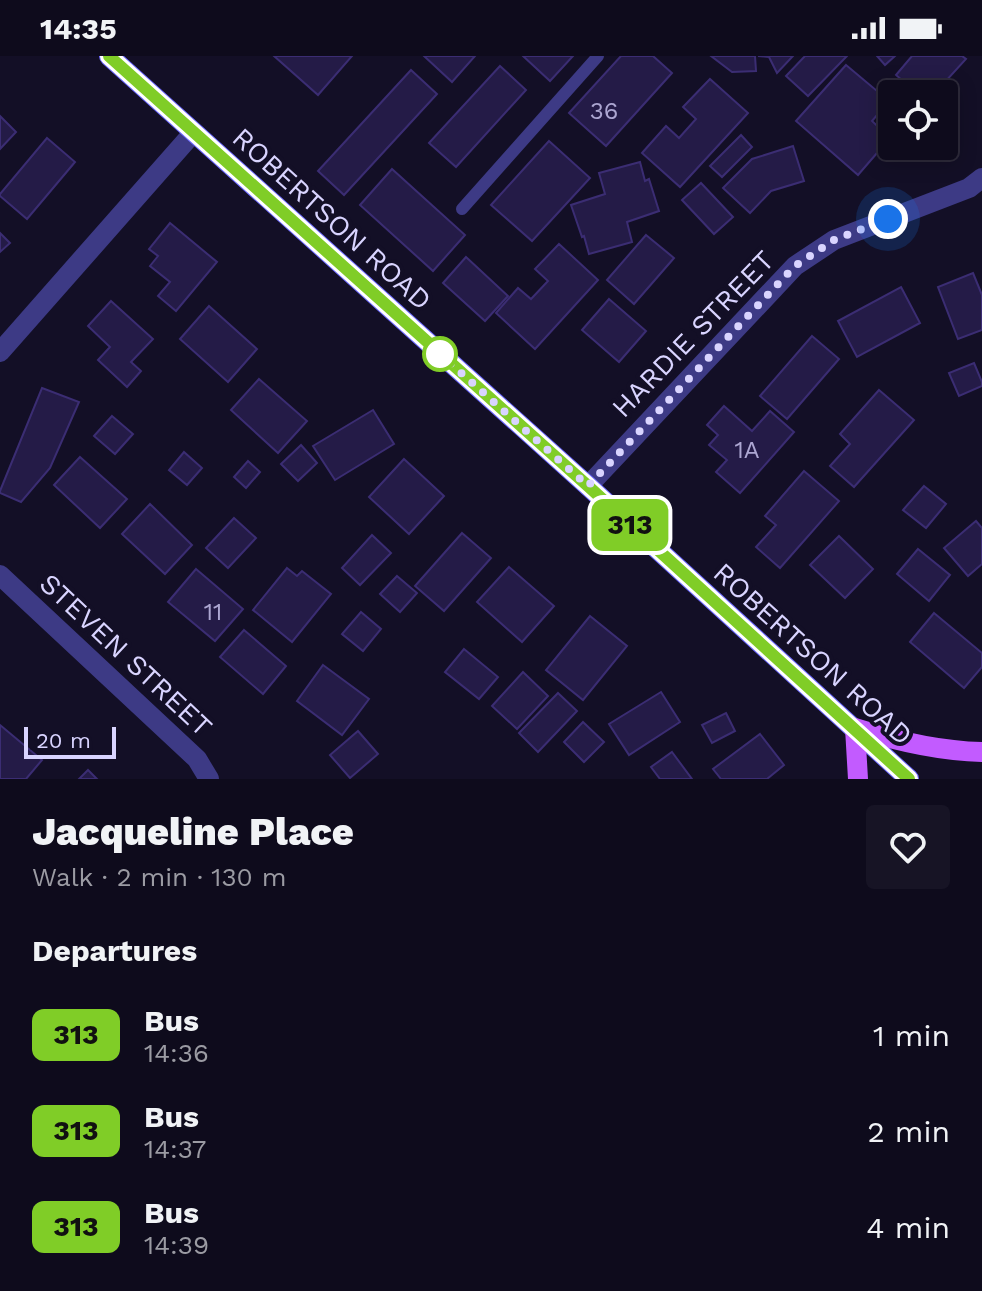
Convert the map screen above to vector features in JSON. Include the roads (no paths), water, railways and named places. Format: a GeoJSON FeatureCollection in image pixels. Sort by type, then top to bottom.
{"type":"FeatureCollection","features":[{"type":"Feature","properties":{"kind":"main road","name":"ROBERTSON ROAD"},"geometry":{"type":"LineString","coordinates":[[109,56],[909,779]]}},
{"type":"Feature","properties":{"kind":"main road"},"geometry":{"type":"LineString","coordinates":[[858,779],[855,728],[896,741],[982,752]]}},
{"type":"Feature","properties":{"kind":"street"},"geometry":{"type":"LineString","coordinates":[[0,352],[193,133]]}},
{"type":"Feature","properties":{"kind":"street","name":"HARDIE STREET"},"geometry":{"type":"LineString","coordinates":[[588,486],[795,266],[834,240],[969,188],[982,178]]}},
{"type":"Feature","properties":{"kind":"street","name":"STEVEN STREET"},"geometry":{"type":"LineString","coordinates":[[0,575],[197,759],[209,779]]}},
{"type":"Feature","properties":{"kind":"lane"},"geometry":{"type":"LineString","coordinates":[[462,209],[598,56]]}}]}
